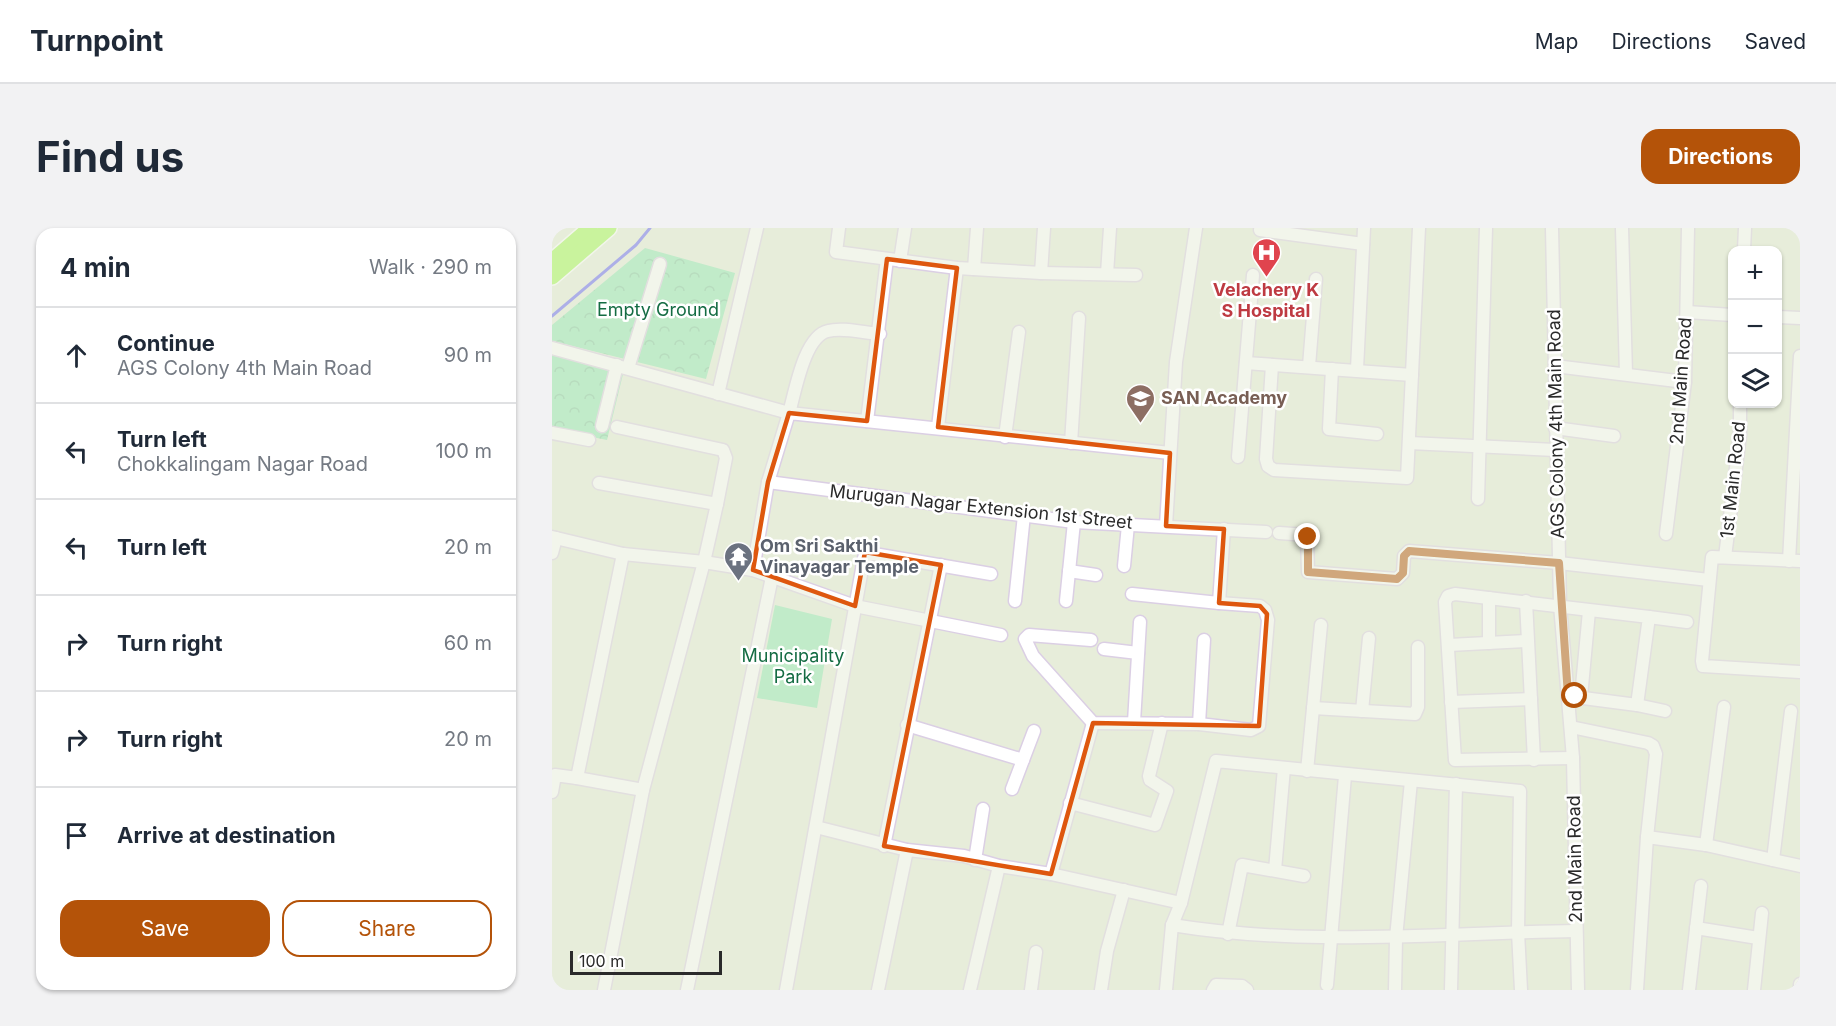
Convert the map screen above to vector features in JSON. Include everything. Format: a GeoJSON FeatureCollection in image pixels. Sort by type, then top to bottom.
{"type":"FeatureCollection","features":[{"type":"Feature","properties":{"kind":"main road"},"geometry":{"type":"LineString","coordinates":[[552,261],[590,228]]}},
{"type":"Feature","properties":{"kind":"main road"},"geometry":{"type":"LineString","coordinates":[[552,277],[609,228]]}},
{"type":"Feature","properties":{"kind":"street"},"geometry":{"type":"LineString","coordinates":[[718,394],[756,228]]}},
{"type":"Feature","properties":{"kind":"street"},"geometry":{"type":"LineString","coordinates":[[839,228],[836,252],[957,268],[1136,275]]}},
{"type":"Feature","properties":{"kind":"street"},"geometry":{"type":"LineString","coordinates":[[900,261],[905,228]]}},
{"type":"Feature","properties":{"kind":"street"},"geometry":{"type":"LineString","coordinates":[[974,269],[977,228]]}},
{"type":"Feature","properties":{"kind":"street"},"geometry":{"type":"LineString","coordinates":[[1041,273],[1044,228]]}},
{"type":"Feature","properties":{"kind":"street"},"geometry":{"type":"LineString","coordinates":[[1107,274],[1110,228]]}},
{"type":"Feature","properties":{"kind":"street"},"geometry":{"type":"LineString","coordinates":[[1166,525],[1176,362],[1196,228]]}},
{"type":"Feature","properties":{"kind":"street"},"geometry":{"type":"LineString","coordinates":[[1357,369],[1364,228]]}},
{"type":"Feature","properties":{"kind":"street"},"geometry":{"type":"LineString","coordinates":[[1272,365],[1266,459],[1268,466],[1274,470],[1407,478],[1419,228]]}},
{"type":"Feature","properties":{"kind":"street"},"geometry":{"type":"LineString","coordinates":[[1478,499],[1486,228]]}},
{"type":"Feature","properties":{"kind":"street","name":"AGS Colony 4th Main Road"},"geometry":{"type":"LineString","coordinates":[[1552,228],[1560,605],[1571,727]]}},
{"type":"Feature","properties":{"kind":"street"},"geometry":{"type":"LineString","coordinates":[[1622,228],[1626,375]]}},
{"type":"Feature","properties":{"kind":"street","name":"2nd Main Road"},"geometry":{"type":"LineString","coordinates":[[1666,534],[1685,381],[1688,228]]}},
{"type":"Feature","properties":{"kind":"street"},"geometry":{"type":"LineString","coordinates":[[1744,246],[1745,228]]}},
{"type":"Feature","properties":{"kind":"street"},"geometry":{"type":"LineString","coordinates":[[1260,230],[1363,244]]}},
{"type":"Feature","properties":{"kind":"street"},"geometry":{"type":"LineString","coordinates":[[867,421],[880,334],[887,259]]}},
{"type":"Feature","properties":{"kind":"street"},"geometry":{"type":"LineString","coordinates":[[602,426],[660,264]]}},
{"type":"Feature","properties":{"kind":"street"},"geometry":{"type":"LineString","coordinates":[[938,427],[957,268]]}},
{"type":"Feature","properties":{"kind":"street"},"geometry":{"type":"LineString","coordinates":[[1238,457],[1253,275]]}},
{"type":"Feature","properties":{"kind":"street"},"geometry":{"type":"LineString","coordinates":[[1309,366],[1316,279]]}},
{"type":"Feature","properties":{"kind":"street"},"geometry":{"type":"LineString","coordinates":[[1687,312],[1728,315]]}},
{"type":"Feature","properties":{"kind":"street"},"geometry":{"type":"LineString","coordinates":[[1071,443],[1079,318]]}},
{"type":"Feature","properties":{"kind":"street"},"geometry":{"type":"LineString","coordinates":[[1782,318],[1800,318]]}},
{"type":"Feature","properties":{"kind":"street"},"geometry":{"type":"LineString","coordinates":[[753,570],[768,482],[807,351],[818,337],[827,331],[880,334]]}},
{"type":"Feature","properties":{"kind":"street"},"geometry":{"type":"LineString","coordinates":[[1005,437],[1019,332]]}},
{"type":"Feature","properties":{"kind":"street"},"geometry":{"type":"LineString","coordinates":[[552,348],[789,413],[1170,453]]}},
{"type":"Feature","properties":{"kind":"street"},"geometry":{"type":"LineString","coordinates":[[1800,356],[1793,558],[1712,557],[1703,579],[1704,666],[1800,672]]}},
{"type":"Feature","properties":{"kind":"street"},"geometry":{"type":"LineString","coordinates":[[1246,363],[1357,369],[1412,375]]}},
{"type":"Feature","properties":{"kind":"street"},"geometry":{"type":"LineString","coordinates":[[1556,366],[1685,381]]}},
{"type":"Feature","properties":{"kind":"street"},"geometry":{"type":"LineString","coordinates":[[1332,369],[1329,429],[1377,434]]}},
{"type":"Feature","properties":{"kind":"street","name":"1st Main Road"},"geometry":{"type":"LineString","coordinates":[[1725,557],[1740,435],[1740,408]]}},
{"type":"Feature","properties":{"kind":"street"},"geometry":{"type":"LineString","coordinates":[[604,990],[643,790],[704,562],[726,458],[723,450],[617,427]]}},
{"type":"Feature","properties":{"kind":"street"},"geometry":{"type":"LineString","coordinates":[[1555,428],[1614,436]]}},
{"type":"Feature","properties":{"kind":"street"},"geometry":{"type":"LineString","coordinates":[[552,433],[589,440]]}},
{"type":"Feature","properties":{"kind":"street"},"geometry":{"type":"LineString","coordinates":[[1409,442],[1555,450]]}},
{"type":"Feature","properties":{"kind":"street","name":"Murugan Nagar Extension 1st Street"},"geometry":{"type":"LineString","coordinates":[[768,482],[1074,522],[1166,525],[1307,535],[1308,572],[1397,579],[1403,573],[1407,552],[1559,563]]}},
{"type":"Feature","properties":{"kind":"street"},"geometry":{"type":"LineString","coordinates":[[599,483],[717,504]]}},
{"type":"Feature","properties":{"kind":"street"},"geometry":{"type":"LineString","coordinates":[[1015,601],[1024,515]]}},
{"type":"Feature","properties":{"kind":"street"},"geometry":{"type":"LineString","coordinates":[[1066,602],[1074,522]]}},
{"type":"Feature","properties":{"kind":"street"},"geometry":{"type":"LineString","coordinates":[[1124,566],[1128,525]]}},
{"type":"Feature","properties":{"kind":"street"},"geometry":{"type":"LineString","coordinates":[[1219,603],[1224,529]]}},
{"type":"Feature","properties":{"kind":"street"},"geometry":{"type":"LineString","coordinates":[[552,553],[554,537],[623,554],[704,562],[753,570],[855,606],[1001,634]]}},
{"type":"Feature","properties":{"kind":"street"},"geometry":{"type":"LineString","coordinates":[[577,778],[623,554]]}},
{"type":"Feature","properties":{"kind":"street"},"geometry":{"type":"LineString","coordinates":[[786,990],[866,555],[991,574]]}},
{"type":"Feature","properties":{"kind":"street"},"geometry":{"type":"LineString","coordinates":[[1559,563],[1703,579]]}},
{"type":"Feature","properties":{"kind":"street"},"geometry":{"type":"LineString","coordinates":[[884,846],[941,565]]}},
{"type":"Feature","properties":{"kind":"street"},"geometry":{"type":"LineString","coordinates":[[1069,571],[1096,575]]}},
{"type":"Feature","properties":{"kind":"street"},"geometry":{"type":"LineString","coordinates":[[687,990],[772,577]]}},
{"type":"Feature","properties":{"kind":"street"},"geometry":{"type":"LineString","coordinates":[[1091,639],[1029,635],[1025,639],[1033,656],[1093,723],[1199,724],[1251,730],[1258,726],[1267,614],[1260,606],[1132,594]]}},
{"type":"Feature","properties":{"kind":"street"},"geometry":{"type":"LineString","coordinates":[[1573,758],[1455,760],[1445,602],[1448,596],[1455,594],[1526,601],[1687,622]]}},
{"type":"Feature","properties":{"kind":"street"},"geometry":{"type":"LineString","coordinates":[[1489,598],[1489,643]]}},
{"type":"Feature","properties":{"kind":"street"},"geometry":{"type":"LineString","coordinates":[[1526,601],[1534,760]]}},
{"type":"Feature","properties":{"kind":"street"},"geometry":{"type":"LineString","coordinates":[[1581,697],[1589,611]]}},
{"type":"Feature","properties":{"kind":"street"},"geometry":{"type":"LineString","coordinates":[[1637,705],[1649,617]]}},
{"type":"Feature","properties":{"kind":"street"},"geometry":{"type":"LineString","coordinates":[[1134,723],[1140,622]]}},
{"type":"Feature","properties":{"kind":"street"},"geometry":{"type":"LineString","coordinates":[[1307,771],[1321,626]]}},
{"type":"Feature","properties":{"kind":"street"},"geometry":{"type":"LineString","coordinates":[[1362,711],[1369,638]]}},
{"type":"Feature","properties":{"kind":"street"},"geometry":{"type":"LineString","coordinates":[[1199,724],[1204,640]]}},
{"type":"Feature","properties":{"kind":"street"},"geometry":{"type":"LineString","coordinates":[[1449,645],[1527,641]]}},
{"type":"Feature","properties":{"kind":"street"},"geometry":{"type":"LineString","coordinates":[[1313,708],[1415,714],[1418,707],[1418,647]]}},
{"type":"Feature","properties":{"kind":"street"},"geometry":{"type":"LineString","coordinates":[[1104,650],[1138,653]]}},
{"type":"Feature","properties":{"kind":"street"},"geometry":{"type":"LineString","coordinates":[[1568,696],[1665,711]]}},
{"type":"Feature","properties":{"kind":"street"},"geometry":{"type":"LineString","coordinates":[[1451,702],[1531,699]]}},
{"type":"Feature","properties":{"kind":"street"},"geometry":{"type":"LineString","coordinates":[[1706,845],[1724,707]]}},
{"type":"Feature","properties":{"kind":"street"},"geometry":{"type":"LineString","coordinates":[[1773,860],[1791,711]]}},
{"type":"Feature","properties":{"kind":"street"},"geometry":{"type":"LineString","coordinates":[[1051,874],[1093,723]]}},
{"type":"Feature","properties":{"kind":"street"},"geometry":{"type":"LineString","coordinates":[[1070,804],[1155,825],[1167,791],[1150,780],[1149,776],[1162,723]]}},
{"type":"Feature","properties":{"kind":"street"},"geometry":{"type":"LineString","coordinates":[[907,725],[1023,760]]}},
{"type":"Feature","properties":{"kind":"street"},"geometry":{"type":"LineString","coordinates":[[1571,727],[1653,746],[1656,754],[1647,837],[1637,990]]}},
{"type":"Feature","properties":{"kind":"street","name":"2nd Main Road"},"geometry":{"type":"LineString","coordinates":[[1571,727],[1578,990]]}},
{"type":"Feature","properties":{"kind":"street"},"geometry":{"type":"LineString","coordinates":[[1012,789],[1034,731]]}},
{"type":"Feature","properties":{"kind":"street"},"geometry":{"type":"LineString","coordinates":[[1166,990],[1172,925],[1180,903],[1216,761],[1345,776],[1520,791],[1518,932],[1521,990]]}},
{"type":"Feature","properties":{"kind":"street"},"geometry":{"type":"LineString","coordinates":[[1275,870],[1284,768]]}},
{"type":"Feature","properties":{"kind":"street"},"geometry":{"type":"LineString","coordinates":[[552,792],[554,775],[643,790]]}},
{"type":"Feature","properties":{"kind":"street"},"geometry":{"type":"LineString","coordinates":[[1327,985],[1345,776]]}},
{"type":"Feature","properties":{"kind":"street"},"geometry":{"type":"LineString","coordinates":[[1395,990],[1396,938],[1411,781]]}},
{"type":"Feature","properties":{"kind":"street"},"geometry":{"type":"LineString","coordinates":[[1451,990],[1456,784]]}},
{"type":"Feature","properties":{"kind":"street"},"geometry":{"type":"LineString","coordinates":[[975,860],[983,809]]}},
{"type":"Feature","properties":{"kind":"street"},"geometry":{"type":"LineString","coordinates":[[816,827],[884,846],[1051,874],[1180,903]]}},
{"type":"Feature","properties":{"kind":"street"},"geometry":{"type":"LineString","coordinates":[[1647,837],[1706,845],[1800,866]]}},
{"type":"Feature","properties":{"kind":"street"},"geometry":{"type":"LineString","coordinates":[[878,990],[907,850]]}},
{"type":"Feature","properties":{"kind":"street"},"geometry":{"type":"LineString","coordinates":[[1228,934],[1242,865],[1304,876]]}},
{"type":"Feature","properties":{"kind":"street"},"geometry":{"type":"LineString","coordinates":[[970,990],[999,867]]}},
{"type":"Feature","properties":{"kind":"street"},"geometry":{"type":"LineString","coordinates":[[1689,990],[1701,886]]}},
{"type":"Feature","properties":{"kind":"street"},"geometry":{"type":"LineString","coordinates":[[1101,990],[1107,951],[1124,890]]}},
{"type":"Feature","properties":{"kind":"street"},"geometry":{"type":"LineString","coordinates":[[1754,990],[1762,913]]}},
{"type":"Feature","properties":{"kind":"street"},"geometry":{"type":"LineString","coordinates":[[1172,925],[1228,934],[1331,939],[1576,931]]}},
{"type":"Feature","properties":{"kind":"street"},"geometry":{"type":"LineString","coordinates":[[1696,928],[1758,938]]}},
{"type":"Feature","properties":{"kind":"street"},"geometry":{"type":"LineString","coordinates":[[1031,990],[1036,952]]}},
{"type":"Feature","properties":{"kind":"street"},"geometry":{"type":"LineString","coordinates":[[1800,984],[1800,990]]}},
{"type":"Feature","properties":{"kind":"street"},"geometry":{"type":"LineString","coordinates":[[1213,990],[1216,985],[1242,986],[1247,990]]}},
{"type":"Feature","properties":{"kind":"highlighted area"},"geometry":{"type":"Polygon","coordinates":[[[887,259],[957,268],[938,427],[1170,453],[1166,526],[1224,529],[1219,603],[1260,606],[1267,614],[1259,726],[1093,723],[1051,874],[884,846],[941,565],[865,552],[855,606],[753,570],[768,482],[789,413],[867,421],[887,259]]]}},
{"type":"Feature","properties":{"kind":"green space","name":"Empty Ground"},"geometry":{"type":"Polygon","coordinates":[[[645,248],[735,273],[706,379],[552,341],[552,325],[645,248]]]}},
{"type":"Feature","properties":{"kind":"green space"},"geometry":{"type":"Polygon","coordinates":[[[552,352],[624,370],[607,440],[552,429],[552,352]]]}},
{"type":"Feature","properties":{"kind":"green space","name":"Municipality Park"},"geometry":{"type":"Polygon","coordinates":[[[775,605],[832,619],[817,708],[757,698],[775,605]]]}},
{"type":"Feature","properties":{"kind":"waterway"},"geometry":{"type":"LineString","coordinates":[[552,316],[636,245],[650,228]]}},
{"type":"Feature","properties":{"kind":"railway"},"geometry":{"type":"LineString","coordinates":[[552,232],[556,228]]}},
{"type":"Feature","properties":{"kind":"place","name":"Velachery K S Hospital"},"geometry":{"type":"Point","coordinates":[1266,278]}},
{"type":"Feature","properties":{"kind":"place","name":"SAN Academy"},"geometry":{"type":"Point","coordinates":[1140,424]}},
{"type":"Feature","properties":{"kind":"place","name":"Om Sri Sakthi Vinayagar Temple"},"geometry":{"type":"Point","coordinates":[739,582]}},
{"type":"Feature","properties":{"kind":"route"},"geometry":{"type":"LineString","coordinates":[[1308,537],[1308,572],[1397,579],[1403,573],[1404,556],[1409,551],[1559,563],[1560,605],[1568,696],[1575,696]]}}]}
